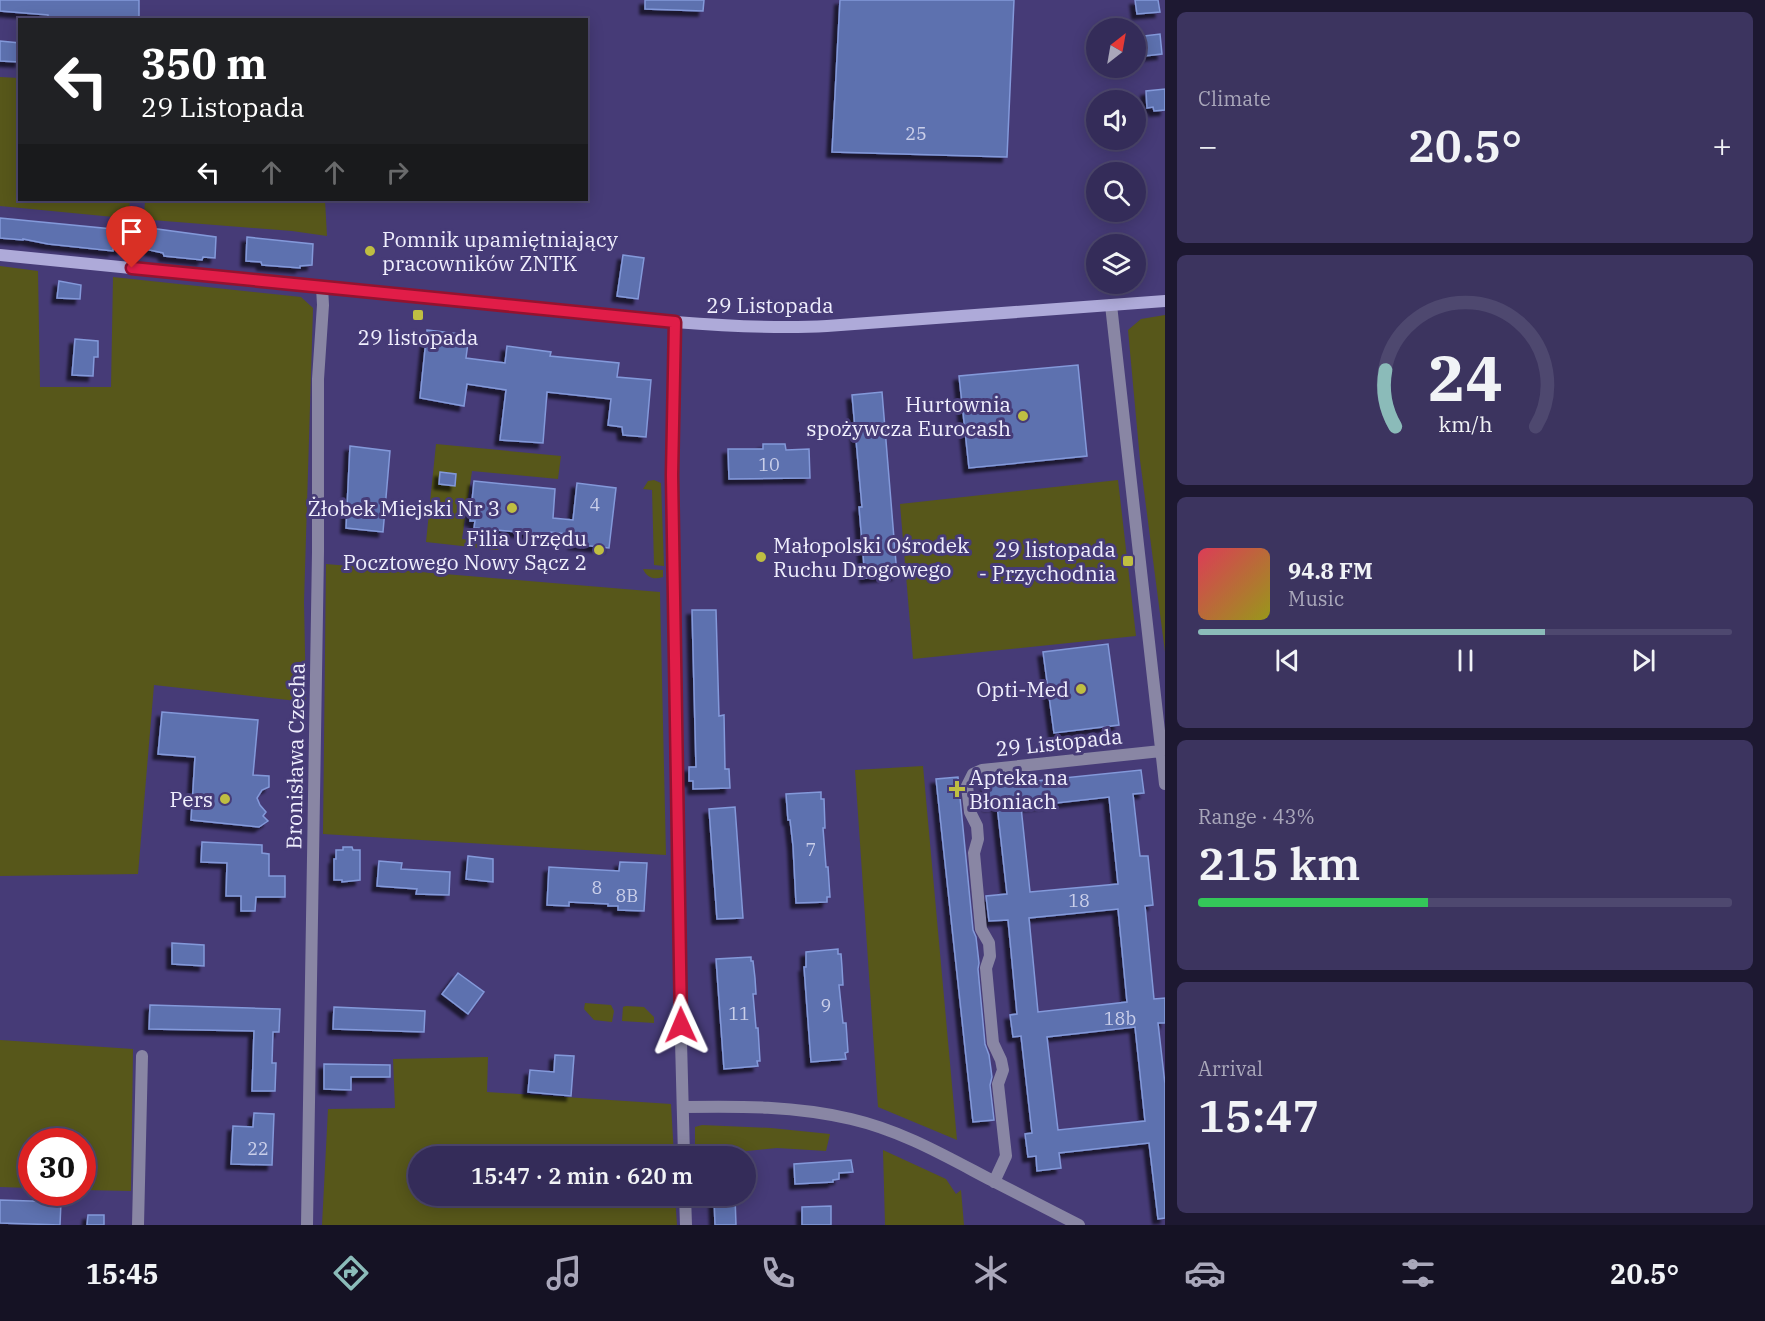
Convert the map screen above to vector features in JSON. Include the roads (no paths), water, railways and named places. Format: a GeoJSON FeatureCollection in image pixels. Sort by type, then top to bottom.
{"type":"FeatureCollection","features":[{"type":"Feature","properties":{"kind":"street","name":"29 Listopada"},"geometry":{"type":"LineString","coordinates":[[0,255],[675,322],[791,328],[1165,300]]}},
{"type":"Feature","properties":{"kind":"street","name":"Bronisława Czecha"},"geometry":{"type":"LineString","coordinates":[[307,1225],[318,563],[318,379],[322,287]]}},
{"type":"Feature","properties":{"kind":"street"},"geometry":{"type":"LineString","coordinates":[[1111,305],[1165,784]]}},
{"type":"Feature","properties":{"kind":"street"},"geometry":{"type":"LineString","coordinates":[[675,322],[672,464],[684,1146]]}},
{"type":"Feature","properties":{"kind":"street","name":"29 Listopada"},"geometry":{"type":"LineString","coordinates":[[994,1182],[1006,1156],[998,1084],[1003,1070],[993,1043],[986,968],[990,956],[989,943],[981,929],[974,853],[978,839],[977,826],[970,812],[968,782],[973,774],[982,770],[1161,751]]}},
{"type":"Feature","properties":{"kind":"street"},"geometry":{"type":"LineString","coordinates":[[138,1225],[142,1056]]}},
{"type":"Feature","properties":{"kind":"street"},"geometry":{"type":"LineString","coordinates":[[683,1107],[767,1107],[817,1112],[853,1119],[929,1147],[1079,1225]]}},
{"type":"Feature","properties":{"kind":"street"},"geometry":{"type":"LineString","coordinates":[[685,1206],[686,1225]]}},
{"type":"Feature","properties":{"kind":"place","name":"Pomnik upamiętniający pracowników ZNTK"},"geometry":{"type":"Point","coordinates":[370,251]}},
{"type":"Feature","properties":{"kind":"place","name":"29 listopada"},"geometry":{"type":"Point","coordinates":[418,315]}},
{"type":"Feature","properties":{"kind":"place","name":"Hurtownia spożywcza Eurocash"},"geometry":{"type":"Point","coordinates":[1023,416]}},
{"type":"Feature","properties":{"kind":"place","name":"Żłobek Miejski Nr 3"},"geometry":{"type":"Point","coordinates":[512,508]}},
{"type":"Feature","properties":{"kind":"place","name":"Filia Urzędu Pocztowego Nowy Sącz 2"},"geometry":{"type":"Point","coordinates":[599,550]}},
{"type":"Feature","properties":{"kind":"place","name":"Małopolski Ośrodek Ruchu Drogowego"},"geometry":{"type":"Point","coordinates":[761,557]}},
{"type":"Feature","properties":{"kind":"place","name":"29 listopada - Przychodnia"},"geometry":{"type":"Point","coordinates":[1128,561]}},
{"type":"Feature","properties":{"kind":"place","name":"Opti-Med"},"geometry":{"type":"Point","coordinates":[1081,689]}},
{"type":"Feature","properties":{"kind":"place","name":"Apteka na Błoniach"},"geometry":{"type":"Point","coordinates":[957,789]}},
{"type":"Feature","properties":{"kind":"place","name":"Pers"},"geometry":{"type":"Point","coordinates":[225,799]}}]}
